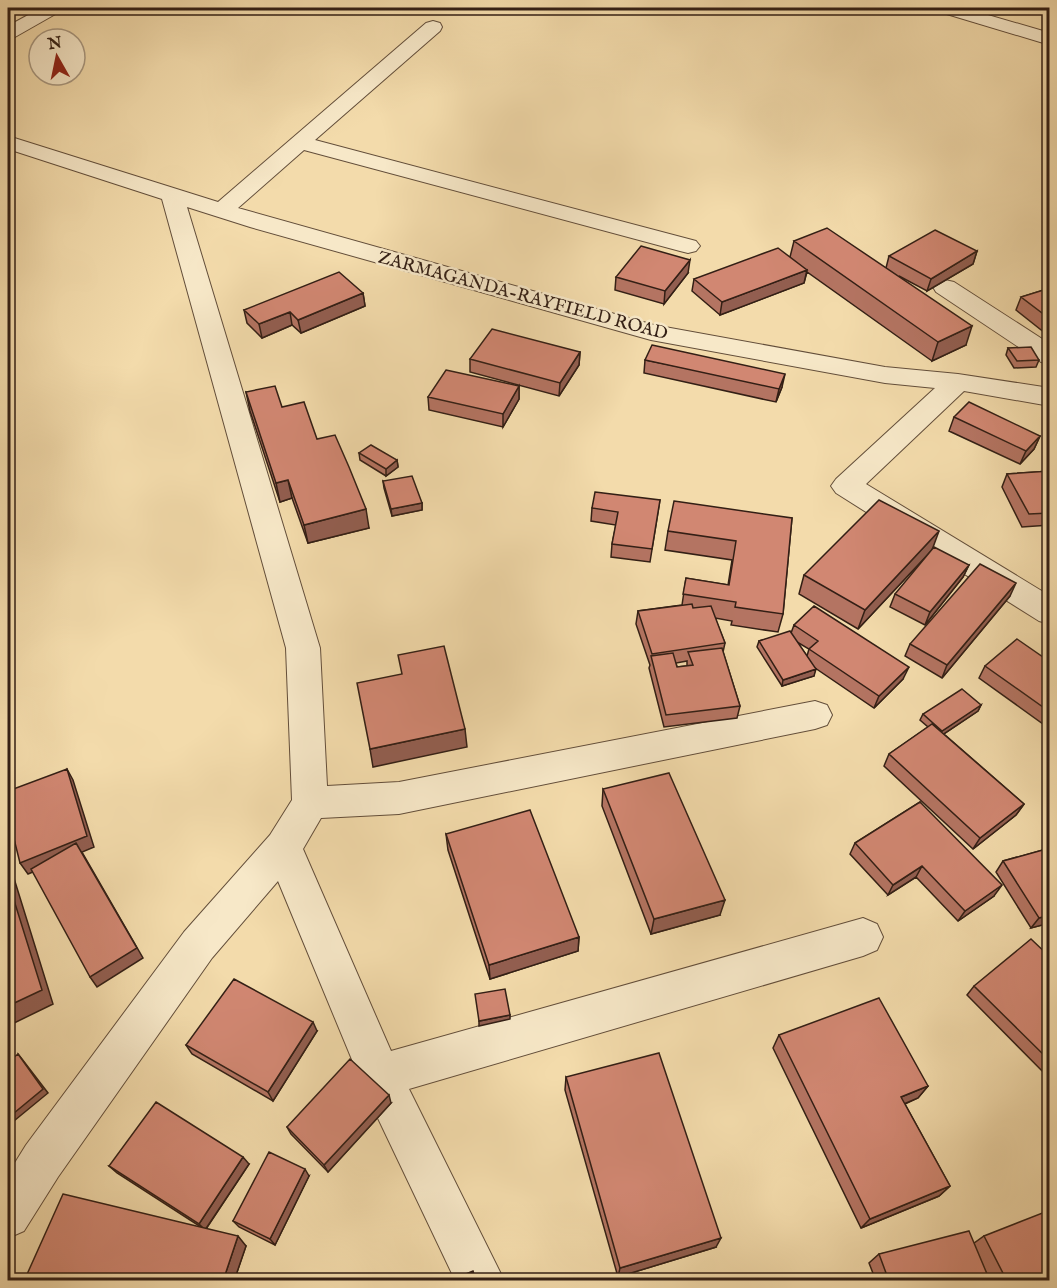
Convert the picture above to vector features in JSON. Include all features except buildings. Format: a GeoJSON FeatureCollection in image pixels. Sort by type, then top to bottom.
{"type":"FeatureCollection","features":[{"type":"Feature","properties":{"kind":"street"},"geometry":{"type":"LineString","coordinates":[[8,33],[53,8]]}},
{"type":"Feature","properties":{"kind":"street"},"geometry":{"type":"LineString","coordinates":[[946,8],[1050,39]]}},
{"type":"Feature","properties":{"kind":"street"},"geometry":{"type":"LineString","coordinates":[[222,210],[434,27]]}},
{"type":"Feature","properties":{"kind":"street","name":"ZARMAGANDA-RAYFIELD ROAD"},"geometry":{"type":"LineString","coordinates":[[8,142],[222,210],[651,332],[885,375],[958,382],[1050,397]]}},
{"type":"Feature","properties":{"kind":"street"},"geometry":{"type":"LineString","coordinates":[[302,143],[688,246]]}},
{"type":"Feature","properties":{"kind":"street"},"geometry":{"type":"LineString","coordinates":[[8,1215],[42,1161],[198,945],[283,847],[310,803],[303,648],[172,194]]}},
{"type":"Feature","properties":{"kind":"street"},"geometry":{"type":"LineString","coordinates":[[945,287],[1050,356]]}},
{"type":"Feature","properties":{"kind":"street"},"geometry":{"type":"LineString","coordinates":[[958,382],[846,486],[1050,612]]}},
{"type":"Feature","properties":{"kind":"street"},"geometry":{"type":"LineString","coordinates":[[310,803],[399,798],[815,715]]}},
{"type":"Feature","properties":{"kind":"street"},"geometry":{"type":"LineString","coordinates":[[283,847],[380,1077],[480,1281]]}},
{"type":"Feature","properties":{"kind":"street"},"geometry":{"type":"LineString","coordinates":[[380,1077],[863,937]]}}]}
